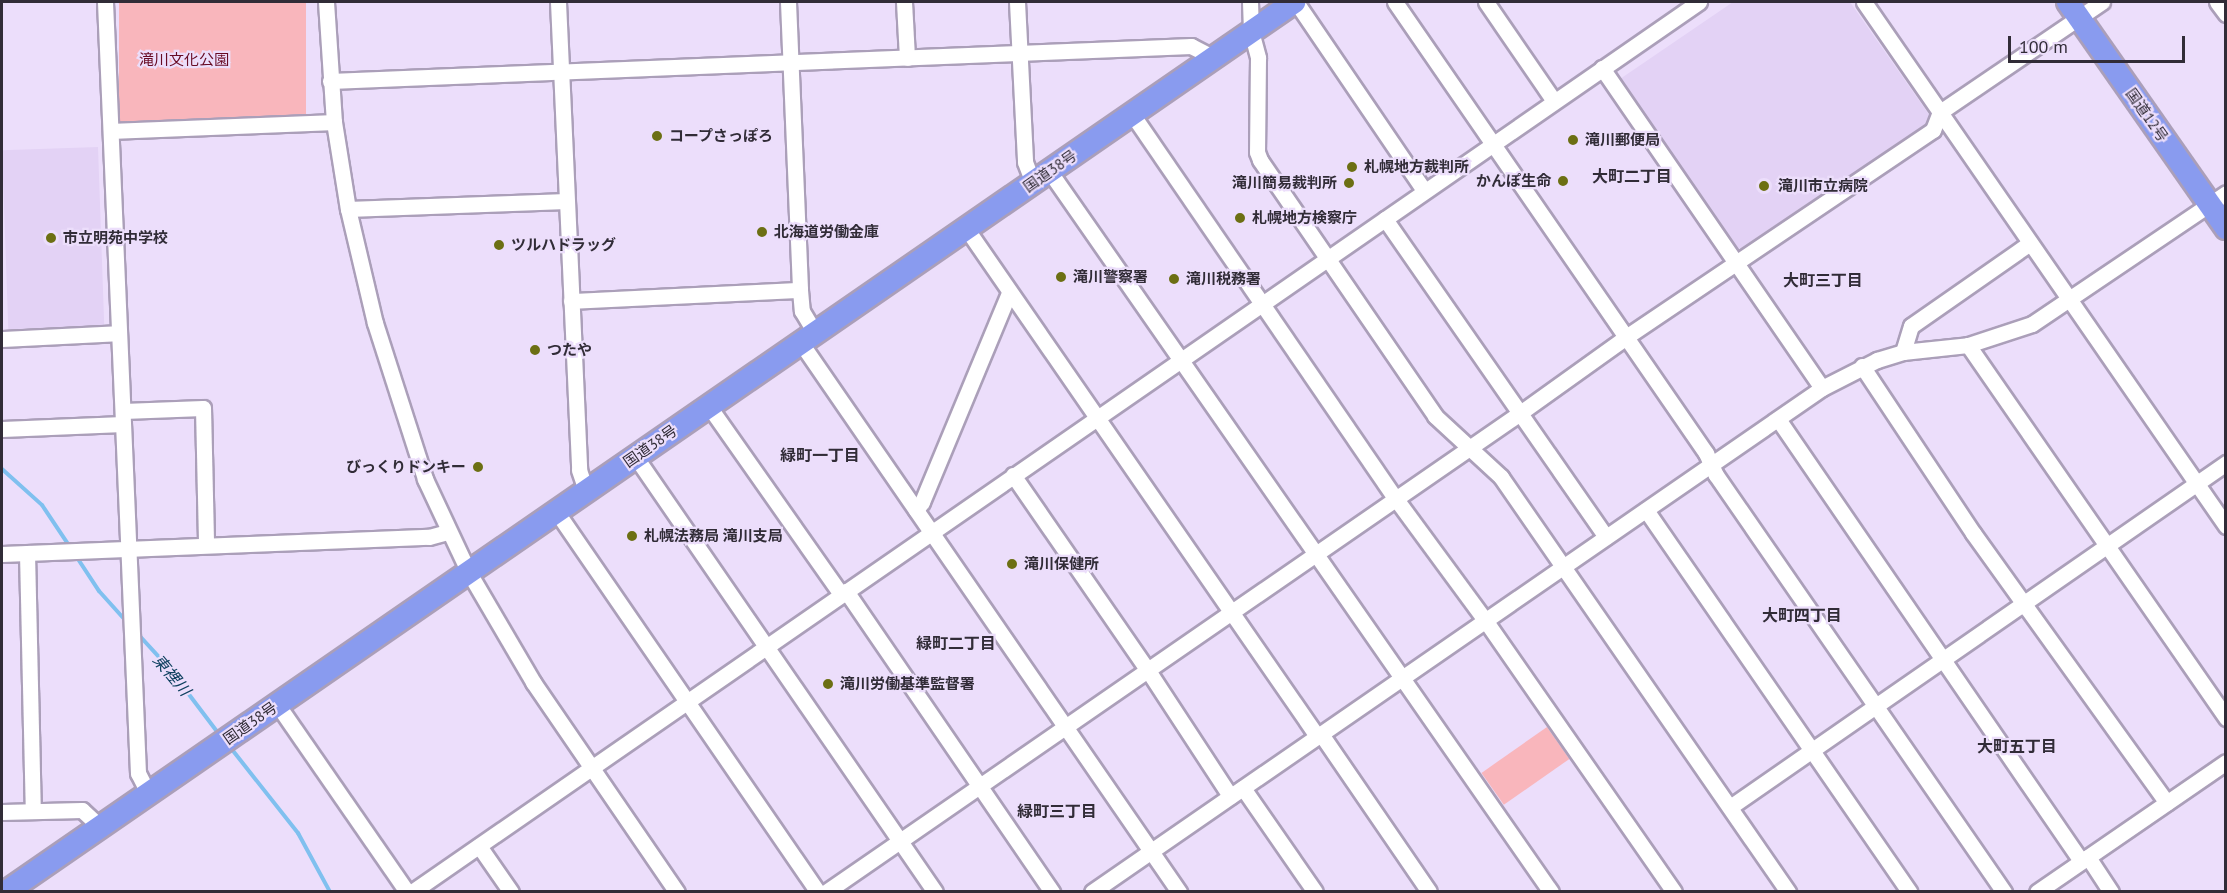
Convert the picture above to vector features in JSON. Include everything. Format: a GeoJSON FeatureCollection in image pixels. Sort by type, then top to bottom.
{"type":"FeatureCollection","features":[{"type":"Feature","properties":{"kind":"highway","name":"国道38号"},"geometry":{"type":"LineString","coordinates":[[6,891],[1295,2]]}},
{"type":"Feature","properties":{"kind":"highway","name":"国道12号"},"geometry":{"type":"LineString","coordinates":[[2074,9],[2217,199],[2226,228]]}},
{"type":"Feature","properties":{"kind":"street"},"geometry":{"type":"LineString","coordinates":[[105,2],[138,773],[148,793]]}},
{"type":"Feature","properties":{"kind":"street"},"geometry":{"type":"LineString","coordinates":[[326,2],[334,122],[348,209],[375,323],[425,478],[468,572],[533,682],[677,891]]}},
{"type":"Feature","properties":{"kind":"street"},"geometry":{"type":"LineString","coordinates":[[558,2],[579,470],[586,490]]}},
{"type":"Feature","properties":{"kind":"street"},"geometry":{"type":"LineString","coordinates":[[788,2],[800,290],[808,338],[930,532],[1179,891]]}},
{"type":"Feature","properties":{"kind":"street"},"geometry":{"type":"LineString","coordinates":[[904,2],[907,58]]}},
{"type":"Feature","properties":{"kind":"street"},"geometry":{"type":"LineString","coordinates":[[1017,2],[1025,162],[1041,177],[1180,359],[1551,891]]}},
{"type":"Feature","properties":{"kind":"street"},"geometry":{"type":"LineString","coordinates":[[1250,2],[1251,31],[1258,58],[1257,152],[1260,160],[1435,416],[1501,477],[1788,891]]}},
{"type":"Feature","properties":{"kind":"street"},"geometry":{"type":"LineString","coordinates":[[1295,2],[1424,190]]}},
{"type":"Feature","properties":{"kind":"street"},"geometry":{"type":"LineString","coordinates":[[1395,2],[2004,891]]}},
{"type":"Feature","properties":{"kind":"street"},"geometry":{"type":"LineString","coordinates":[[1486,2],[1554,101]]}},
{"type":"Feature","properties":{"kind":"street"},"geometry":{"type":"LineString","coordinates":[[412,891],[1699,2]]}},
{"type":"Feature","properties":{"kind":"street"},"geometry":{"type":"LineString","coordinates":[[1864,2],[2226,526]]}},
{"type":"Feature","properties":{"kind":"street"},"geometry":{"type":"LineString","coordinates":[[826,891],[1396,499],[1626,337],[1933,130],[1940,112],[2074,9],[2102,2]]}},
{"type":"Feature","properties":{"kind":"street"},"geometry":{"type":"LineString","coordinates":[[2217,2],[2226,14]]}},
{"type":"Feature","properties":{"kind":"street"},"geometry":{"type":"LineString","coordinates":[[330,81],[1191,46],[1214,57]]}},
{"type":"Feature","properties":{"kind":"street"},"geometry":{"type":"LineString","coordinates":[[1602,68],[1822,388]]}},
{"type":"Feature","properties":{"kind":"street"},"geometry":{"type":"LineString","coordinates":[[1132,114],[1396,499],[1485,620],[1674,891]]}},
{"type":"Feature","properties":{"kind":"street"},"geometry":{"type":"LineString","coordinates":[[111,131],[334,122]]}},
{"type":"Feature","properties":{"kind":"street"},"geometry":{"type":"LineString","coordinates":[[1092,891],[1822,388],[1862,366],[1903,352],[1968,345],[2032,324],[2217,199]]}},
{"type":"Feature","properties":{"kind":"street"},"geometry":{"type":"LineString","coordinates":[[348,209],[566,201]]}},
{"type":"Feature","properties":{"kind":"street"},"geometry":{"type":"LineString","coordinates":[[1385,219],[1606,537]]}},
{"type":"Feature","properties":{"kind":"street"},"geometry":{"type":"LineString","coordinates":[[966,228],[1230,613],[1429,891]]}},
{"type":"Feature","properties":{"kind":"street"},"geometry":{"type":"LineString","coordinates":[[1903,352],[1911,326],[2030,243]]}},
{"type":"Feature","properties":{"kind":"street"},"geometry":{"type":"LineString","coordinates":[[571,301],[800,290]]}},
{"type":"Feature","properties":{"kind":"street"},"geometry":{"type":"LineString","coordinates":[[916,510],[922,502],[1009,293]]}},
{"type":"Feature","properties":{"kind":"street"},"geometry":{"type":"LineString","coordinates":[[2,339],[119,333]]}},
{"type":"Feature","properties":{"kind":"street"},"geometry":{"type":"LineString","coordinates":[[1968,345],[2226,718]]}},
{"type":"Feature","properties":{"kind":"street"},"geometry":{"type":"LineString","coordinates":[[1862,366],[2024,603],[2167,803]]}},
{"type":"Feature","properties":{"kind":"street"},"geometry":{"type":"LineString","coordinates":[[708,405],[844,593],[1052,891]]}},
{"type":"Feature","properties":{"kind":"street"},"geometry":{"type":"LineString","coordinates":[[2,429],[203,408],[206,545]]}},
{"type":"Feature","properties":{"kind":"street"},"geometry":{"type":"LineString","coordinates":[[1778,419],[1942,658],[2085,859],[2111,891]]}},
{"type":"Feature","properties":{"kind":"street"},"geometry":{"type":"LineString","coordinates":[[635,456],[934,891]]}},
{"type":"Feature","properties":{"kind":"street"},"geometry":{"type":"LineString","coordinates":[[1730,807],[2226,463]]}},
{"type":"Feature","properties":{"kind":"street"},"geometry":{"type":"LineString","coordinates":[[1013,475],[1147,669],[1237,792],[1315,891]]}},
{"type":"Feature","properties":{"kind":"street"},"geometry":{"type":"LineString","coordinates":[[1647,510],[1910,891]]}},
{"type":"Feature","properties":{"kind":"street"},"geometry":{"type":"LineString","coordinates":[[556,511],[818,891]]}},
{"type":"Feature","properties":{"kind":"street"},"geometry":{"type":"LineString","coordinates":[[2,554],[429,537],[448,532]]}},
{"type":"Feature","properties":{"kind":"street"},"geometry":{"type":"LineString","coordinates":[[27,553],[33,811]]}},
{"type":"Feature","properties":{"kind":"street"},"geometry":{"type":"LineString","coordinates":[[277,704],[407,891]]}},
{"type":"Feature","properties":{"kind":"street"},"geometry":{"type":"LineString","coordinates":[[2037,891],[2226,762]]}},
{"type":"Feature","properties":{"kind":"street"},"geometry":{"type":"LineString","coordinates":[[2,812],[82,810],[100,827]]}},
{"type":"Feature","properties":{"kind":"street"},"geometry":{"type":"LineString","coordinates":[[479,846],[511,891]]}},
{"type":"Feature","properties":{"kind":"shaded area","name":"滝川市立病院"},"geometry":{"type":"Polygon","coordinates":[[[1733,2],[1850,2],[1930,116],[1928,123],[1741,248],[1735,248],[1620,79],[1733,2]]]}},
{"type":"Feature","properties":{"kind":"shaded area","name":"市立明苑中学校"},"geometry":{"type":"Polygon","coordinates":[[[98,147],[104,326],[8,329],[2,150],[98,147]]]}},
{"type":"Feature","properties":{"kind":"green space","name":"滝川文化公園"},"geometry":{"type":"Polygon","coordinates":[[[119,2],[306,2],[306,122],[119,122],[119,2]]]}},
{"type":"Feature","properties":{"kind":"green space"},"geometry":{"type":"Polygon","coordinates":[[[1547,727],[1569,759],[1504,805],[1481,773],[1547,727]]]}},
{"type":"Feature","properties":{"kind":"waterway","name":"東裡川"},"geometry":{"type":"LineString","coordinates":[[2,469],[42,505],[70,547]]}},
{"type":"Feature","properties":{"kind":"waterway","name":"東裡川"},"geometry":{"type":"LineString","coordinates":[[76,556],[99,591],[126,621]]}},
{"type":"Feature","properties":{"kind":"waterway","name":"東裡川"},"geometry":{"type":"LineString","coordinates":[[137,633],[169,668],[219,734]]}},
{"type":"Feature","properties":{"kind":"waterway","name":"東裡川"},"geometry":{"type":"LineString","coordinates":[[230,747],[298,833],[330,892]]}},
{"type":"Feature","properties":{"kind":"place","name":"コープさっぽろ"},"geometry":{"type":"Point","coordinates":[657,136]}},
{"type":"Feature","properties":{"kind":"place","name":"滝川郵便局"},"geometry":{"type":"Point","coordinates":[1573,140]}},
{"type":"Feature","properties":{"kind":"place","name":"札幌地方裁判所"},"geometry":{"type":"Point","coordinates":[1352,167]}},
{"type":"Feature","properties":{"kind":"place","name":"かんぽ生命"},"geometry":{"type":"Point","coordinates":[1563,181]}},
{"type":"Feature","properties":{"kind":"place","name":"滝川簡易裁判所"},"geometry":{"type":"Point","coordinates":[1349,183]}},
{"type":"Feature","properties":{"kind":"place","name":"滝川市立病院"},"geometry":{"type":"Point","coordinates":[1764,186]}},
{"type":"Feature","properties":{"kind":"place","name":"札幌地方検察庁"},"geometry":{"type":"Point","coordinates":[1240,218]}},
{"type":"Feature","properties":{"kind":"place","name":"北海道労働金庫"},"geometry":{"type":"Point","coordinates":[762,232]}},
{"type":"Feature","properties":{"kind":"place","name":"市立明苑中学校"},"geometry":{"type":"Point","coordinates":[51,238]}},
{"type":"Feature","properties":{"kind":"place","name":"ツルハドラッグ"},"geometry":{"type":"Point","coordinates":[499,245]}},
{"type":"Feature","properties":{"kind":"place","name":"滝川警察署"},"geometry":{"type":"Point","coordinates":[1061,277]}},
{"type":"Feature","properties":{"kind":"place","name":"滝川税務署"},"geometry":{"type":"Point","coordinates":[1174,279]}},
{"type":"Feature","properties":{"kind":"place","name":"つたや"},"geometry":{"type":"Point","coordinates":[535,350]}},
{"type":"Feature","properties":{"kind":"place","name":"びっくりドンキー"},"geometry":{"type":"Point","coordinates":[478,467]}},
{"type":"Feature","properties":{"kind":"place","name":"札幌法務局 滝川支局"},"geometry":{"type":"Point","coordinates":[632,536]}},
{"type":"Feature","properties":{"kind":"place","name":"滝川保健所"},"geometry":{"type":"Point","coordinates":[1012,564]}},
{"type":"Feature","properties":{"kind":"place","name":"滝川労働基準監督署"},"geometry":{"type":"Point","coordinates":[828,684]}},
{"type":"Feature","properties":{"kind":"district","name":"大町二丁目"},"geometry":{"type":"Point","coordinates":[1632,176]}},
{"type":"Feature","properties":{"kind":"district","name":"大町三丁目"},"geometry":{"type":"Point","coordinates":[1823,280]}},
{"type":"Feature","properties":{"kind":"district","name":"緑町一丁目"},"geometry":{"type":"Point","coordinates":[820,455]}},
{"type":"Feature","properties":{"kind":"district","name":"大町四丁目"},"geometry":{"type":"Point","coordinates":[1802,615]}},
{"type":"Feature","properties":{"kind":"district","name":"緑町二丁目"},"geometry":{"type":"Point","coordinates":[956,643]}},
{"type":"Feature","properties":{"kind":"district","name":"大町五丁目"},"geometry":{"type":"Point","coordinates":[2017,746]}},
{"type":"Feature","properties":{"kind":"district","name":"緑町三丁目"},"geometry":{"type":"Point","coordinates":[1057,811]}}]}
